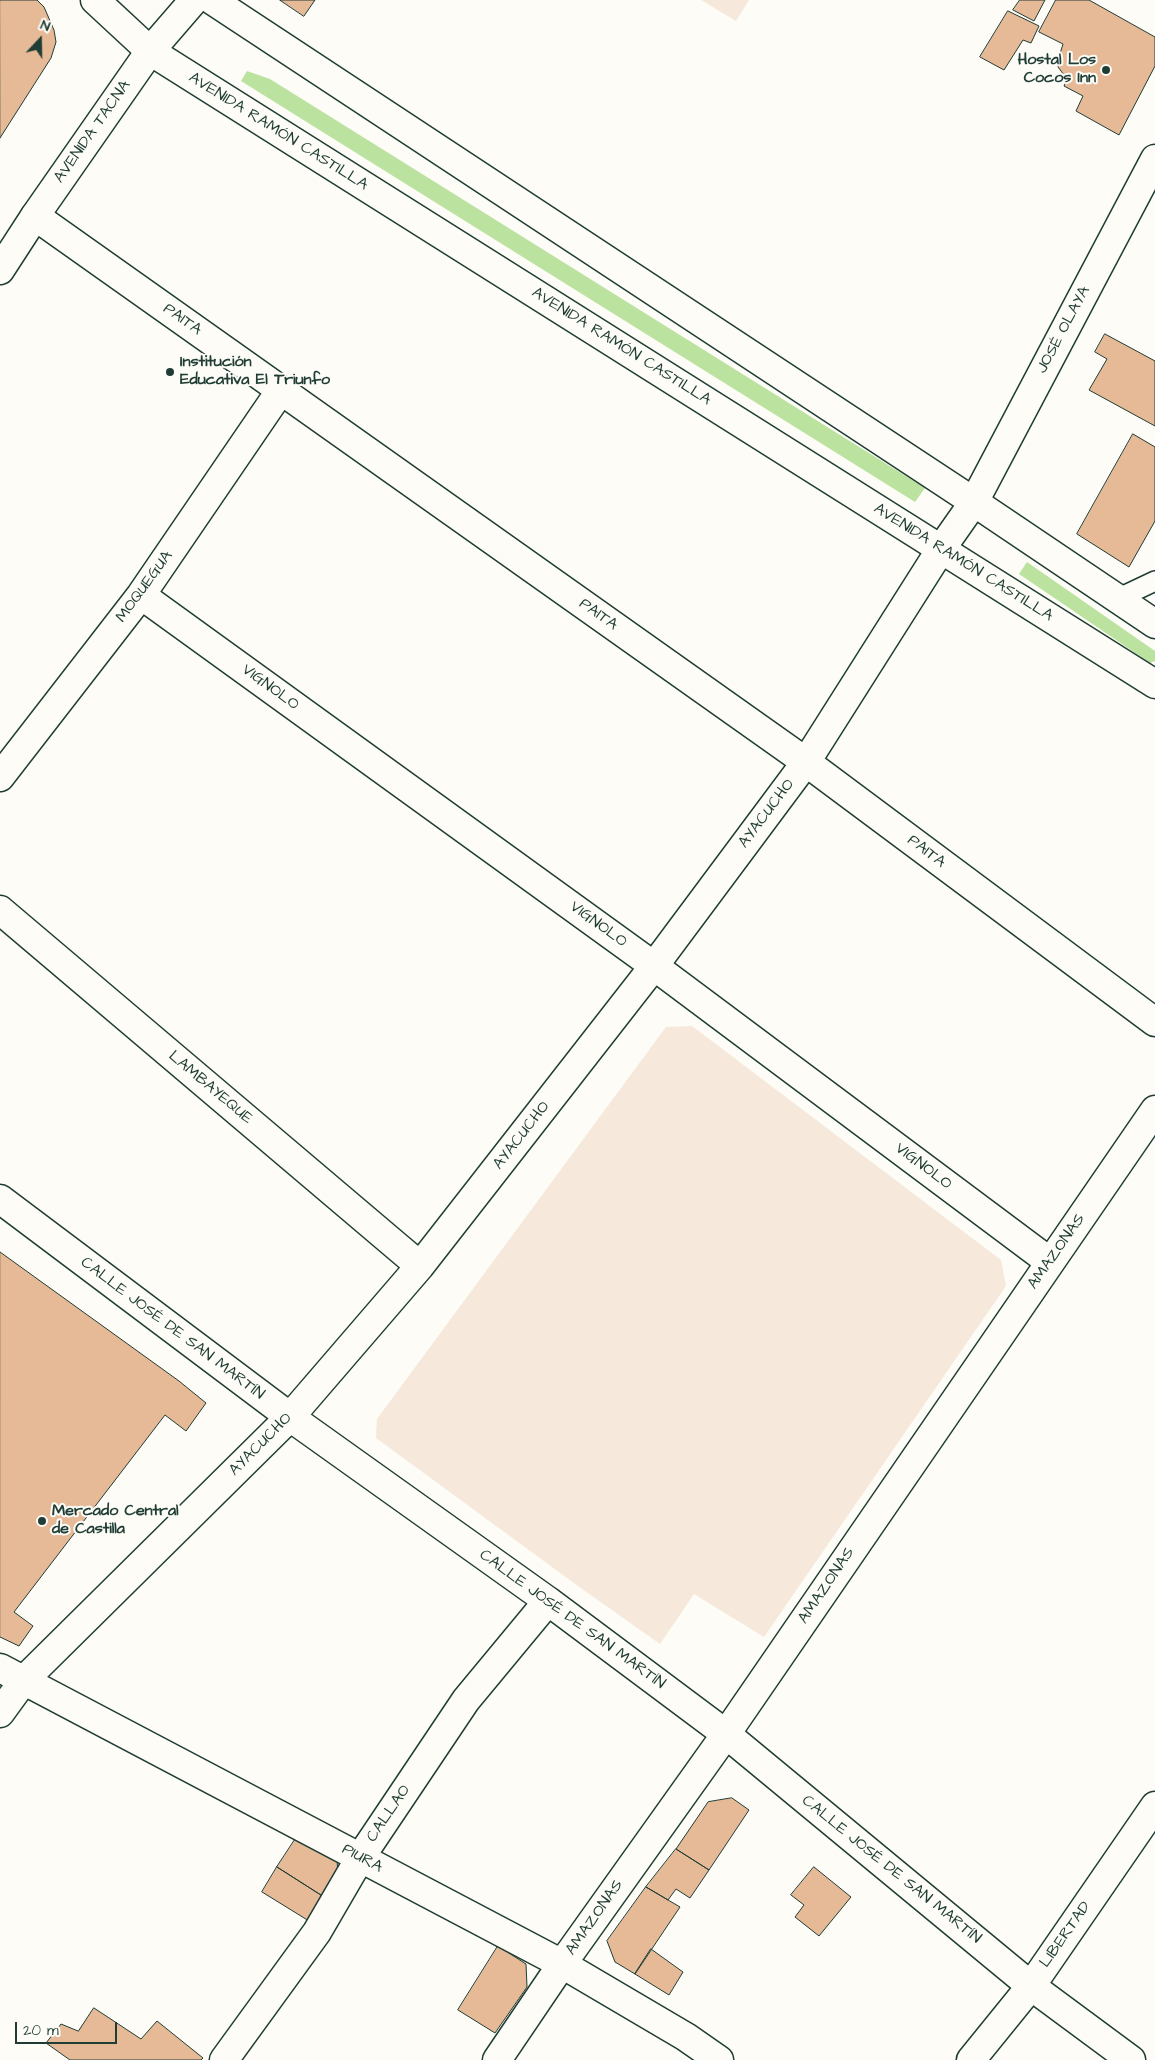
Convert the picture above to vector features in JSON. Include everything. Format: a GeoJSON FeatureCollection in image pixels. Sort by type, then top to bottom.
{"type":"FeatureCollection","features":[{"type":"Feature","properties":{"kind":"street","name":"AVENIDA RAMÓN CASTILLA"},"geometry":{"type":"LineString","coordinates":[[95,0],[150,51],[1155,684]]}},
{"type":"Feature","properties":{"kind":"street","name":"AVENIDA TACNA"},"geometry":{"type":"LineString","coordinates":[[0,270],[35,216],[150,51],[194,0]]}},
{"type":"Feature","properties":{"kind":"street"},"geometry":{"type":"LineString","coordinates":[[212,0],[974,502],[1155,624]]}},
{"type":"Feature","properties":{"kind":"street","name":"JOSÉ OLAYA"},"geometry":{"type":"LineString","coordinates":[[974,502],[1155,159]]}},
{"type":"Feature","properties":{"kind":"street","name":"PAITA"},"geometry":{"type":"LineString","coordinates":[[35,216],[806,762],[1155,1022]]}},
{"type":"Feature","properties":{"kind":"street","name":"MOQUEGUA"},"geometry":{"type":"LineString","coordinates":[[0,777],[142,595],[281,390]]}},
{"type":"Feature","properties":{"kind":"street","name":"AYACUCHO"},"geometry":{"type":"LineString","coordinates":[[0,1712],[24,1680],[290,1417],[420,1266],[654,966],[806,762],[941,549],[974,502]]}},
{"type":"Feature","properties":{"kind":"street","name":"VIGNOLO"},"geometry":{"type":"LineString","coordinates":[[142,595],[654,966],[1050,1262]]}},
{"type":"Feature","properties":{"kind":"street","name":"LAMBAYEQUE"},"geometry":{"type":"LineString","coordinates":[[0,910],[420,1266]]}},
{"type":"Feature","properties":{"kind":"street","name":"AMAZONAS"},"geometry":{"type":"LineString","coordinates":[[497,2060],[562,1964],[726,1734],[1155,1110]]}},
{"type":"Feature","properties":{"kind":"street","name":"CALLE JOSÉ DE SAN MARTÍN"},"geometry":{"type":"LineString","coordinates":[[0,1199],[290,1417],[548,1601],[726,1734],[1032,1986],[1131,2060]]}},
{"type":"Feature","properties":{"kind":"street","name":"CALLAO"},"geometry":{"type":"LineString","coordinates":[[224,2060],[317,1932],[360,1858],[466,1700],[548,1601]]}},
{"type":"Feature","properties":{"kind":"street","name":"PIURA"},"geometry":{"type":"LineString","coordinates":[[0,1668],[562,1964],[686,2037],[719,2060]]}},
{"type":"Feature","properties":{"kind":"street","name":"LIBERTAD"},"geometry":{"type":"LineString","coordinates":[[971,2060],[1032,1986],[1155,1806]]}},
{"type":"Feature","properties":{"kind":"lane"},"geometry":{"type":"LineString","coordinates":[[1117,599],[1155,581]]}},
{"type":"Feature","properties":{"kind":"shaded area"},"geometry":{"type":"Polygon","coordinates":[[[701,0],[749,0],[736,21],[701,0]]]}},
{"type":"Feature","properties":{"kind":"shaded area"},"geometry":{"type":"Polygon","coordinates":[[[692,1026],[1001,1260],[1006,1286],[764,1637],[694,1594],[660,1644],[376,1438],[377,1419],[666,1027],[692,1026]]]}},
{"type":"Feature","properties":{"kind":"green space"},"geometry":{"type":"Polygon","coordinates":[[[247,71],[270,79],[925,488],[915,502],[241,81],[247,71]]]}},
{"type":"Feature","properties":{"kind":"green space"},"geometry":{"type":"Polygon","coordinates":[[[1027,562],[1155,651],[1155,661],[1150,663],[1019,574],[1027,562]]]}},
{"type":"Feature","properties":{"kind":"building"},"geometry":{"type":"Polygon","coordinates":[[[0,0],[37,0],[44,7],[54,30],[56,42],[51,58],[0,138],[0,0]]]}},
{"type":"Feature","properties":{"kind":"building"},"geometry":{"type":"Polygon","coordinates":[[[280,0],[315,0],[304,16],[280,0]]]}},
{"type":"Feature","properties":{"kind":"building"},"geometry":{"type":"Polygon","coordinates":[[[1020,0],[1045,0],[1034,21],[1013,10],[1020,0]]]}},
{"type":"Feature","properties":{"kind":"building","name":"Hostal Los Cocos Inn"},"geometry":{"type":"Polygon","coordinates":[[[1056,0],[1089,0],[1155,37],[1155,66],[1119,135],[1076,111],[1083,96],[1064,86],[1067,79],[1058,67],[1063,44],[1039,32],[1056,0]]]}},
{"type":"Feature","properties":{"kind":"building"},"geometry":{"type":"Polygon","coordinates":[[[1008,11],[1039,26],[1031,43],[1023,40],[1004,70],[980,57],[1008,11]]]}},
{"type":"Feature","properties":{"kind":"building"},"geometry":{"type":"Polygon","coordinates":[[[1105,334],[1155,361],[1155,426],[1089,390],[1107,359],[1095,352],[1105,334]]]}},
{"type":"Feature","properties":{"kind":"building"},"geometry":{"type":"Polygon","coordinates":[[[1133,434],[1155,447],[1155,521],[1129,567],[1077,534],[1133,434]]]}},
{"type":"Feature","properties":{"kind":"building","name":"Mercado Central de Castilla"},"geometry":{"type":"Polygon","coordinates":[[[0,1252],[179,1381],[206,1403],[186,1431],[165,1415],[14,1612],[33,1626],[19,1646],[0,1637],[0,1252]]]}},
{"type":"Feature","properties":{"kind":"building"},"geometry":{"type":"Polygon","coordinates":[[[732,1798],[749,1810],[709,1870],[676,1849],[708,1802],[732,1798]]]}},
{"type":"Feature","properties":{"kind":"building"},"geometry":{"type":"Polygon","coordinates":[[[298,1835],[337,1858],[338,1877],[324,1897],[277,1867],[298,1835]]]}},
{"type":"Feature","properties":{"kind":"building"},"geometry":{"type":"Polygon","coordinates":[[[676,1849],[709,1870],[690,1898],[676,1889],[668,1900],[646,1887],[676,1849]]]}},
{"type":"Feature","properties":{"kind":"building"},"geometry":{"type":"Polygon","coordinates":[[[277,1867],[324,1897],[309,1921],[262,1892],[277,1867]]]}},
{"type":"Feature","properties":{"kind":"building"},"geometry":{"type":"Polygon","coordinates":[[[814,1867],[851,1897],[819,1936],[795,1917],[804,1905],[791,1895],[814,1867]]]}},
{"type":"Feature","properties":{"kind":"building"},"geometry":{"type":"Polygon","coordinates":[[[646,1887],[680,1907],[635,1974],[615,1962],[607,1941],[646,1887]]]}},
{"type":"Feature","properties":{"kind":"building"},"geometry":{"type":"Polygon","coordinates":[[[498,1946],[526,1964],[527,1987],[495,2033],[458,2010],[498,1946]]]}},
{"type":"Feature","properties":{"kind":"building"},"geometry":{"type":"Polygon","coordinates":[[[651,1949],[683,1972],[669,1995],[635,1974],[651,1949]]]}},
{"type":"Feature","properties":{"kind":"building"},"geometry":{"type":"Polygon","coordinates":[[[94,2008],[141,2039],[157,2021],[203,2058],[201,2060],[70,2060],[46,2043],[61,2024],[78,2031],[94,2008]]]}},
{"type":"Feature","properties":{"kind":"place","name":"Hostal Los Cocos Inn"},"geometry":{"type":"Point","coordinates":[1106,70]}},
{"type":"Feature","properties":{"kind":"place","name":"Institución Educativa El Triunfo"},"geometry":{"type":"Point","coordinates":[170,372]}},
{"type":"Feature","properties":{"kind":"place","name":"Mercado Central de Castilla"},"geometry":{"type":"Point","coordinates":[42,1521]}}]}
